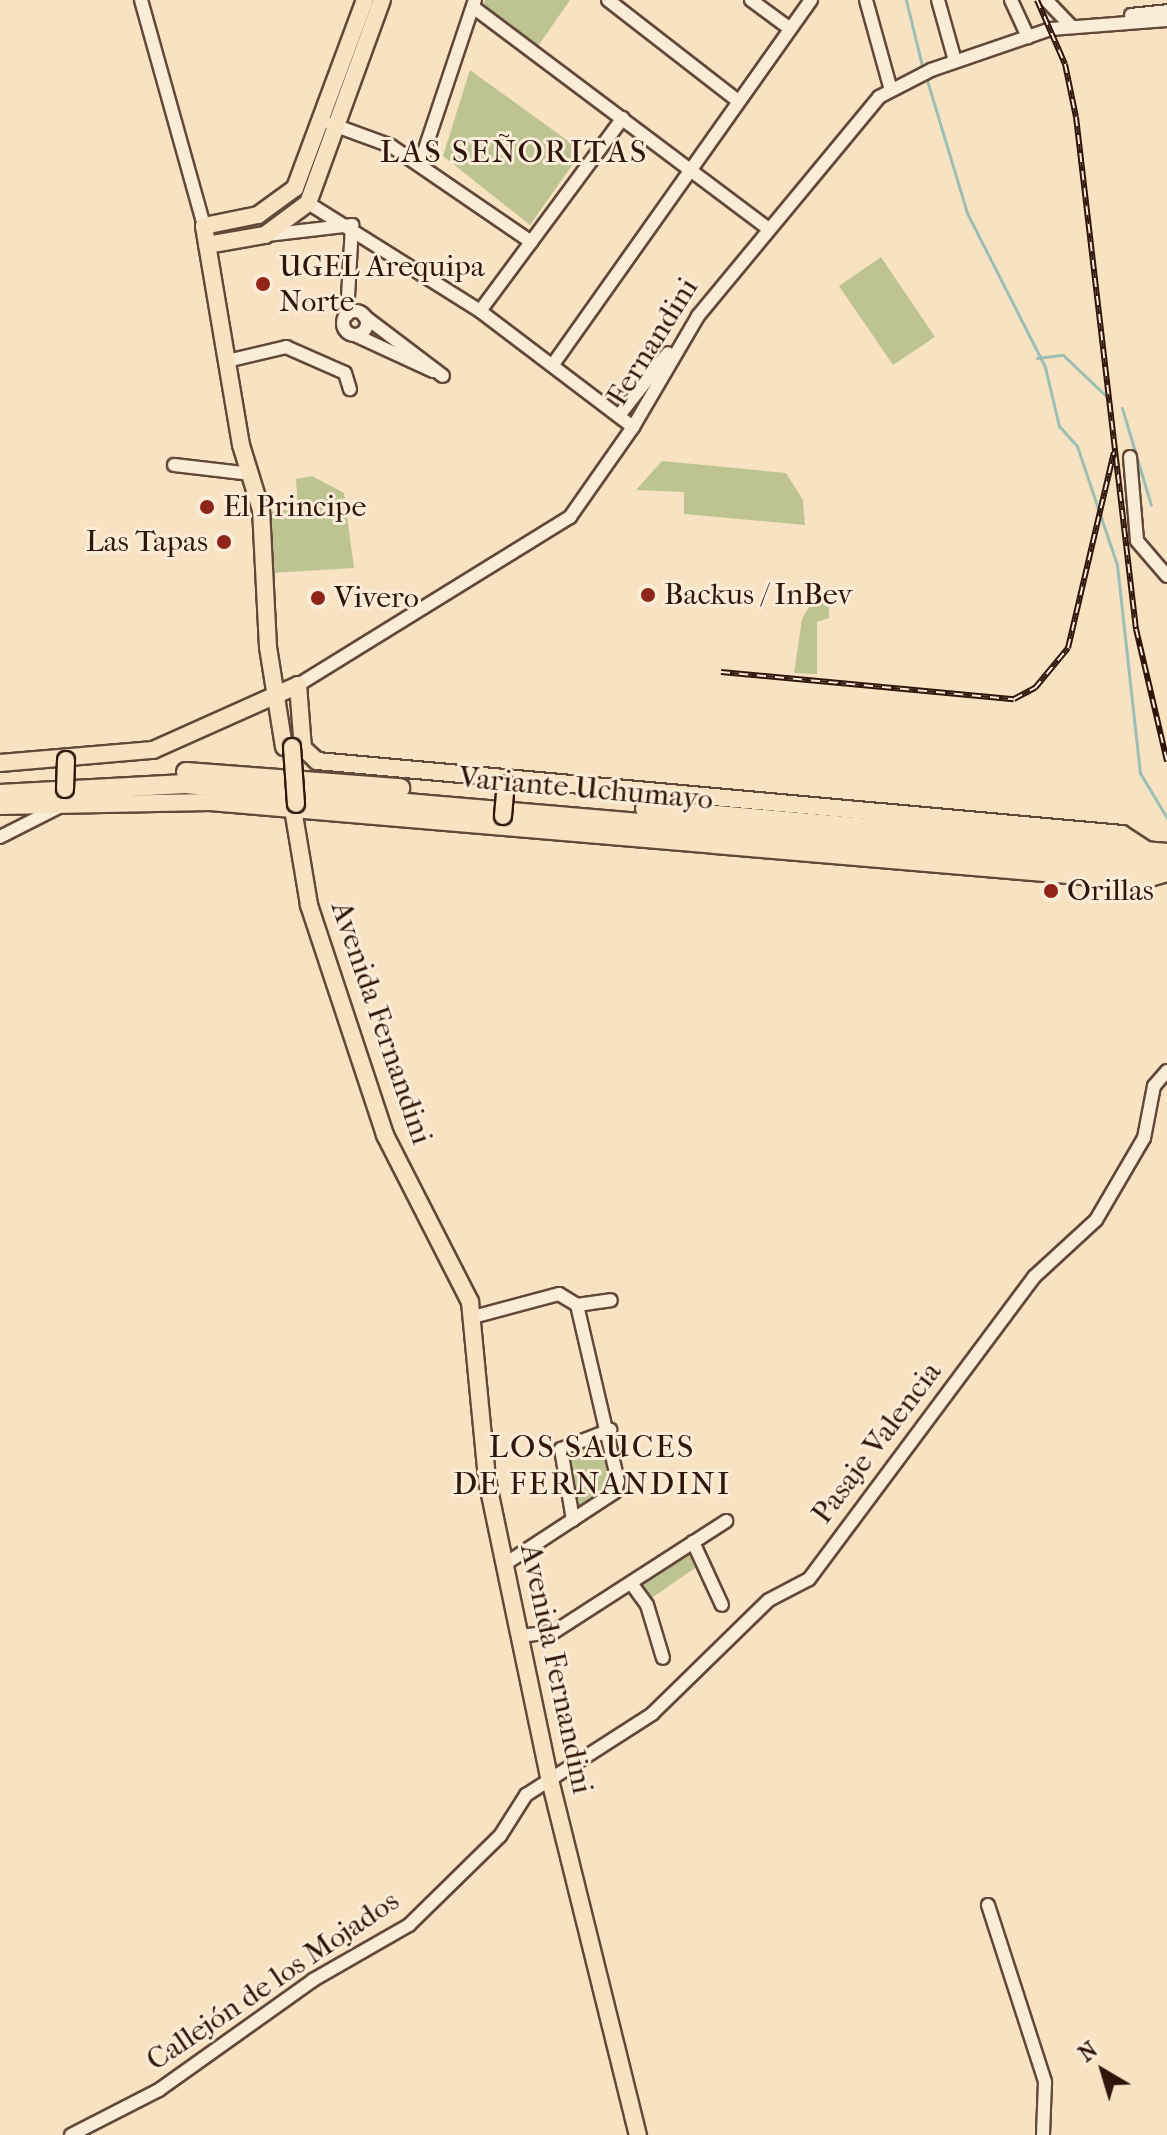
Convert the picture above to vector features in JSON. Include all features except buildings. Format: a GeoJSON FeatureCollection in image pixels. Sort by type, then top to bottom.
{"type":"FeatureCollection","features":[{"type":"Feature","properties":{"kind":"highway","name":"Variante Uchumayo"},"geometry":{"type":"LineString","coordinates":[[0,781],[97,773],[241,775],[1158,853]]}},
{"type":"Feature","properties":{"kind":"highway","name":"Variante Uchumayo"},"geometry":{"type":"LineString","coordinates":[[0,794],[185,784],[1167,870]]}},
{"type":"Feature","properties":{"kind":"main road"},"geometry":{"type":"LineString","coordinates":[[207,245],[265,235],[308,203],[365,0]]}},
{"type":"Feature","properties":{"kind":"main road"},"geometry":{"type":"LineString","coordinates":[[0,763],[153,750],[286,690],[271,671],[251,474],[227,361],[204,226],[277,204],[306,171],[332,125],[382,0]]}},
{"type":"Feature","properties":{"kind":"main road","name":"Avenida Fernandini"},"geometry":{"type":"LineString","coordinates":[[286,690],[293,805],[309,905],[385,1135],[465,1289],[473,1317],[487,1480],[549,1776],[638,2135]]}},
{"type":"Feature","properties":{"kind":"main road","name":"Variante Uchumayo"},"geometry":{"type":"LineString","coordinates":[[286,690],[301,741],[312,759],[502,780],[1122,834],[1158,853]]}},
{"type":"Feature","properties":{"kind":"main road"},"geometry":{"type":"LineString","coordinates":[[68,795],[69,758]]}},
{"type":"Feature","properties":{"kind":"main road"},"geometry":{"type":"LineString","coordinates":[[499,819],[502,780]]}},
{"type":"Feature","properties":{"kind":"main road","name":"Variante Uchumayo"},"geometry":{"type":"LineString","coordinates":[[0,806],[68,795],[293,805],[499,819],[1139,881],[1167,870]]}},
{"type":"Feature","properties":{"kind":"street"},"geometry":{"type":"LineString","coordinates":[[141,0],[204,226]]}},
{"type":"Feature","properties":{"kind":"street"},"geometry":{"type":"LineString","coordinates":[[608,0],[624,4],[737,100]]}},
{"type":"Feature","properties":{"kind":"street"},"geometry":{"type":"LineString","coordinates":[[751,0],[789,28]]}},
{"type":"Feature","properties":{"kind":"street"},"geometry":{"type":"LineString","coordinates":[[554,363],[693,172],[737,100],[811,0]]}},
{"type":"Feature","properties":{"kind":"street"},"geometry":{"type":"LineString","coordinates":[[866,0],[891,90]]}},
{"type":"Feature","properties":{"kind":"street"},"geometry":{"type":"LineString","coordinates":[[938,0],[955,61]]}},
{"type":"Feature","properties":{"kind":"street"},"geometry":{"type":"LineString","coordinates":[[1011,0],[1028,37]]}},
{"type":"Feature","properties":{"kind":"street"},"geometry":{"type":"LineString","coordinates":[[1046,0],[1071,26],[1167,20]]}},
{"type":"Feature","properties":{"kind":"street"},"geometry":{"type":"LineString","coordinates":[[420,164],[474,4],[767,228]]}},
{"type":"Feature","properties":{"kind":"street"},"geometry":{"type":"LineString","coordinates":[[1071,26],[1078,19],[1167,11]]}},
{"type":"Feature","properties":{"kind":"street","name":"Fernandini"},"geometry":{"type":"LineString","coordinates":[[286,690],[570,517],[633,427],[698,316],[858,115],[891,90],[925,73],[1028,37],[1071,26]]}},
{"type":"Feature","properties":{"kind":"street"},"geometry":{"type":"LineString","coordinates":[[480,311],[623,118]]}},
{"type":"Feature","properties":{"kind":"street"},"geometry":{"type":"LineString","coordinates":[[332,125],[420,164],[531,242]]}},
{"type":"Feature","properties":{"kind":"street"},"geometry":{"type":"LineString","coordinates":[[308,203],[352,225],[480,311],[621,413],[633,427]]}},
{"type":"Feature","properties":{"kind":"street"},"geometry":{"type":"LineString","coordinates":[[265,235],[352,225]]}},
{"type":"Feature","properties":{"kind":"street"},"geometry":{"type":"LineString","coordinates":[[347,315],[364,316],[443,376],[345,330],[352,225]]}},
{"type":"Feature","properties":{"kind":"street"},"geometry":{"type":"LineString","coordinates":[[355,335],[367,326],[364,316]]}},
{"type":"Feature","properties":{"kind":"street"},"geometry":{"type":"LineString","coordinates":[[621,413],[698,316]]}},
{"type":"Feature","properties":{"kind":"street"},"geometry":{"type":"LineString","coordinates":[[227,361],[286,347],[345,373],[350,389]]}},
{"type":"Feature","properties":{"kind":"street"},"geometry":{"type":"LineString","coordinates":[[1130,457],[1137,541],[1167,576]]}},
{"type":"Feature","properties":{"kind":"street"},"geometry":{"type":"LineString","coordinates":[[174,465],[251,474]]}},
{"type":"Feature","properties":{"kind":"street"},"geometry":{"type":"LineString","coordinates":[[0,837],[68,795]]}},
{"type":"Feature","properties":{"kind":"street","name":"Pasaje Valencia"},"geometry":{"type":"LineString","coordinates":[[549,1776],[652,1714],[769,1600],[814,1574],[1034,1277],[1096,1220],[1144,1138],[1154,1086],[1167,1071]]}},
{"type":"Feature","properties":{"kind":"street"},"geometry":{"type":"LineString","coordinates":[[473,1317],[559,1294],[577,1305],[611,1300]]}},
{"type":"Feature","properties":{"kind":"street"},"geometry":{"type":"LineString","coordinates":[[505,1564],[618,1488],[610,1430],[577,1305]]}},
{"type":"Feature","properties":{"kind":"street"},"geometry":{"type":"LineString","coordinates":[[573,1520],[561,1449],[610,1430]]}},
{"type":"Feature","properties":{"kind":"street"},"geometry":{"type":"LineString","coordinates":[[520,1636],[554,1632],[726,1521]]}},
{"type":"Feature","properties":{"kind":"street"},"geometry":{"type":"LineString","coordinates":[[693,1542],[722,1605]]}},
{"type":"Feature","properties":{"kind":"street"},"geometry":{"type":"LineString","coordinates":[[631,1583],[647,1605],[663,1658]]}},
{"type":"Feature","properties":{"kind":"street","name":"Callejón de los Mojados"},"geometry":{"type":"LineString","coordinates":[[71,2135],[159,2090],[313,1980],[409,1925],[500,1836],[520,1803],[549,1776]]}},
{"type":"Feature","properties":{"kind":"street"},"geometry":{"type":"LineString","coordinates":[[988,1905],[1045,2082],[1043,2135]]}},
{"type":"Feature","properties":{"kind":"green space"},"geometry":{"type":"Polygon","coordinates":[[[485,0],[570,0],[538,46],[482,10],[485,0]]]}},
{"type":"Feature","properties":{"kind":"green space"},"geometry":{"type":"Polygon","coordinates":[[[470,70],[582,151],[530,225],[443,156],[470,70]]]}},
{"type":"Feature","properties":{"kind":"green space"},"geometry":{"type":"Polygon","coordinates":[[[881,257],[935,337],[893,365],[839,286],[881,257]]]}},
{"type":"Feature","properties":{"kind":"green space"},"geometry":{"type":"Polygon","coordinates":[[[662,461],[786,473],[803,500],[805,525],[684,514],[684,492],[636,490],[662,461]]]}},
{"type":"Feature","properties":{"kind":"green space"},"geometry":{"type":"Polygon","coordinates":[[[312,476],[344,493],[354,568],[271,573],[268,512],[298,509],[296,479],[312,476]]]}},
{"type":"Feature","properties":{"kind":"green space"},"geometry":{"type":"Polygon","coordinates":[[[816,595],[829,599],[829,618],[817,622],[817,674],[794,673],[802,619],[816,595]]]}},
{"type":"Feature","properties":{"kind":"green space"},"geometry":{"type":"Polygon","coordinates":[[[605,1437],[615,1486],[579,1509],[565,1450],[605,1437]]]}},
{"type":"Feature","properties":{"kind":"green space"},"geometry":{"type":"Polygon","coordinates":[[[691,1549],[701,1564],[650,1599],[639,1584],[691,1549]]]}},
{"type":"Feature","properties":{"kind":"waterway"},"geometry":{"type":"LineString","coordinates":[[906,0],[923,70]]}},
{"type":"Feature","properties":{"kind":"waterway"},"geometry":{"type":"LineString","coordinates":[[926,77],[967,213],[1045,367],[1059,426],[1077,446],[1117,565],[1140,773],[1167,818]]}},
{"type":"Feature","properties":{"kind":"waterway"},"geometry":{"type":"LineString","coordinates":[[1037,358],[1063,355],[1106,396]]}},
{"type":"Feature","properties":{"kind":"waterway"},"geometry":{"type":"LineString","coordinates":[[1122,408],[1151,505]]}},
{"type":"Feature","properties":{"kind":"railway"},"geometry":{"type":"LineString","coordinates":[[1037,0],[1065,64],[1076,117],[1136,629],[1167,761]]}},
{"type":"Feature","properties":{"kind":"railway"},"geometry":{"type":"LineString","coordinates":[[721,672],[1014,699],[1035,688],[1068,648],[1114,452]]}},
{"type":"Feature","properties":{"kind":"place","name":"UGEL Arequipa Norte"},"geometry":{"type":"Point","coordinates":[263,284]}},
{"type":"Feature","properties":{"kind":"place","name":"El Principe"},"geometry":{"type":"Point","coordinates":[207,507]}},
{"type":"Feature","properties":{"kind":"place","name":"Las Tapas"},"geometry":{"type":"Point","coordinates":[224,542]}},
{"type":"Feature","properties":{"kind":"place","name":"Backus / InBev"},"geometry":{"type":"Point","coordinates":[648,595]}},
{"type":"Feature","properties":{"kind":"place","name":"Vivero"},"geometry":{"type":"Point","coordinates":[318,598]}},
{"type":"Feature","properties":{"kind":"place","name":"Orillas"},"geometry":{"type":"Point","coordinates":[1051,891]}},
{"type":"Feature","properties":{"kind":"district","name":"LAS SEÑORITAS"},"geometry":{"type":"Point","coordinates":[514,152]}},
{"type":"Feature","properties":{"kind":"district","name":"LOS SAUCES DE FERNANDINI"},"geometry":{"type":"Point","coordinates":[592,1466]}}]}
